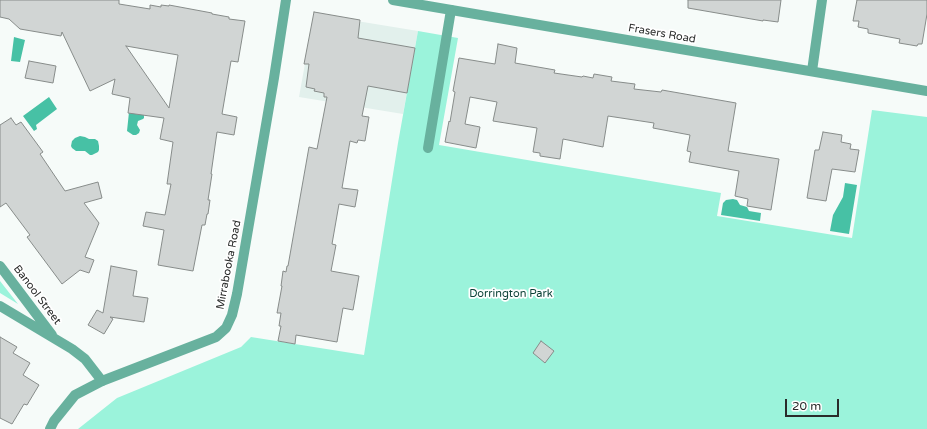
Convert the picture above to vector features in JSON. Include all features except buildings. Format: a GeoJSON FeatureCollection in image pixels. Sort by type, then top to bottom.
{"type":"FeatureCollection","features":[{"type":"Feature","properties":{"kind":"street","name":"Mirrabooka Road"},"geometry":{"type":"LineString","coordinates":[[50,429],[75,395],[102,381],[216,337],[226,328],[232,315],[237,294],[272,93],[286,0]]}},
{"type":"Feature","properties":{"kind":"street","name":"Frasers Road"},"geometry":{"type":"LineString","coordinates":[[393,0],[927,91]]}},
{"type":"Feature","properties":{"kind":"street"},"geometry":{"type":"LineString","coordinates":[[812,71],[822,0]]}},
{"type":"Feature","properties":{"kind":"street"},"geometry":{"type":"LineString","coordinates":[[428,148],[451,10]]}},
{"type":"Feature","properties":{"kind":"street","name":"Banool Street"},"geometry":{"type":"LineString","coordinates":[[0,266],[54,339]]}},
{"type":"Feature","properties":{"kind":"street","name":"Banool Street"},"geometry":{"type":"LineString","coordinates":[[0,306],[72,349],[85,359],[102,381]]}},
{"type":"Feature","properties":{"kind":"shaded area"},"geometry":{"type":"Polygon","coordinates":[[[320,15],[418,31],[403,114],[299,97],[313,19],[320,15]]]}},
{"type":"Feature","properties":{"kind":"shaded area"},"geometry":{"type":"Polygon","coordinates":[[[14,37],[25,40],[20,62],[11,61],[14,37]]]}},
{"type":"Feature","properties":{"kind":"shaded area"},"geometry":{"type":"Polygon","coordinates":[[[49,97],[57,109],[36,125],[37,129],[34,131],[23,116],[49,97]]]}},
{"type":"Feature","properties":{"kind":"shaded area"},"geometry":{"type":"Polygon","coordinates":[[[129,112],[144,114],[144,118],[138,121],[137,125],[140,130],[136,135],[133,135],[127,131],[129,112]]]}},
{"type":"Feature","properties":{"kind":"shaded area"},"geometry":{"type":"Polygon","coordinates":[[[80,136],[98,141],[98,152],[90,155],[85,151],[76,151],[72,148],[72,141],[80,136]]]}},
{"type":"Feature","properties":{"kind":"shaded area"},"geometry":{"type":"Polygon","coordinates":[[[845,183],[857,185],[849,234],[830,231],[833,215],[843,197],[845,183]]]}},
{"type":"Feature","properties":{"kind":"shaded area"},"geometry":{"type":"Polygon","coordinates":[[[726,200],[737,200],[740,205],[747,207],[749,211],[761,213],[760,221],[721,215],[723,203],[726,200]]]}},
{"type":"Feature","properties":{"kind":"green space","name":"Dorrington Park"},"geometry":{"type":"Polygon","coordinates":[[[418,31],[458,38],[439,145],[721,193],[717,216],[852,238],[872,110],[927,117],[927,429],[78,429],[117,398],[241,347],[251,337],[364,355],[398,143],[418,31]]]}},
{"type":"Feature","properties":{"kind":"green space"},"geometry":{"type":"Polygon","coordinates":[[[0,281],[18,304],[0,293],[0,281]]]}}]}
